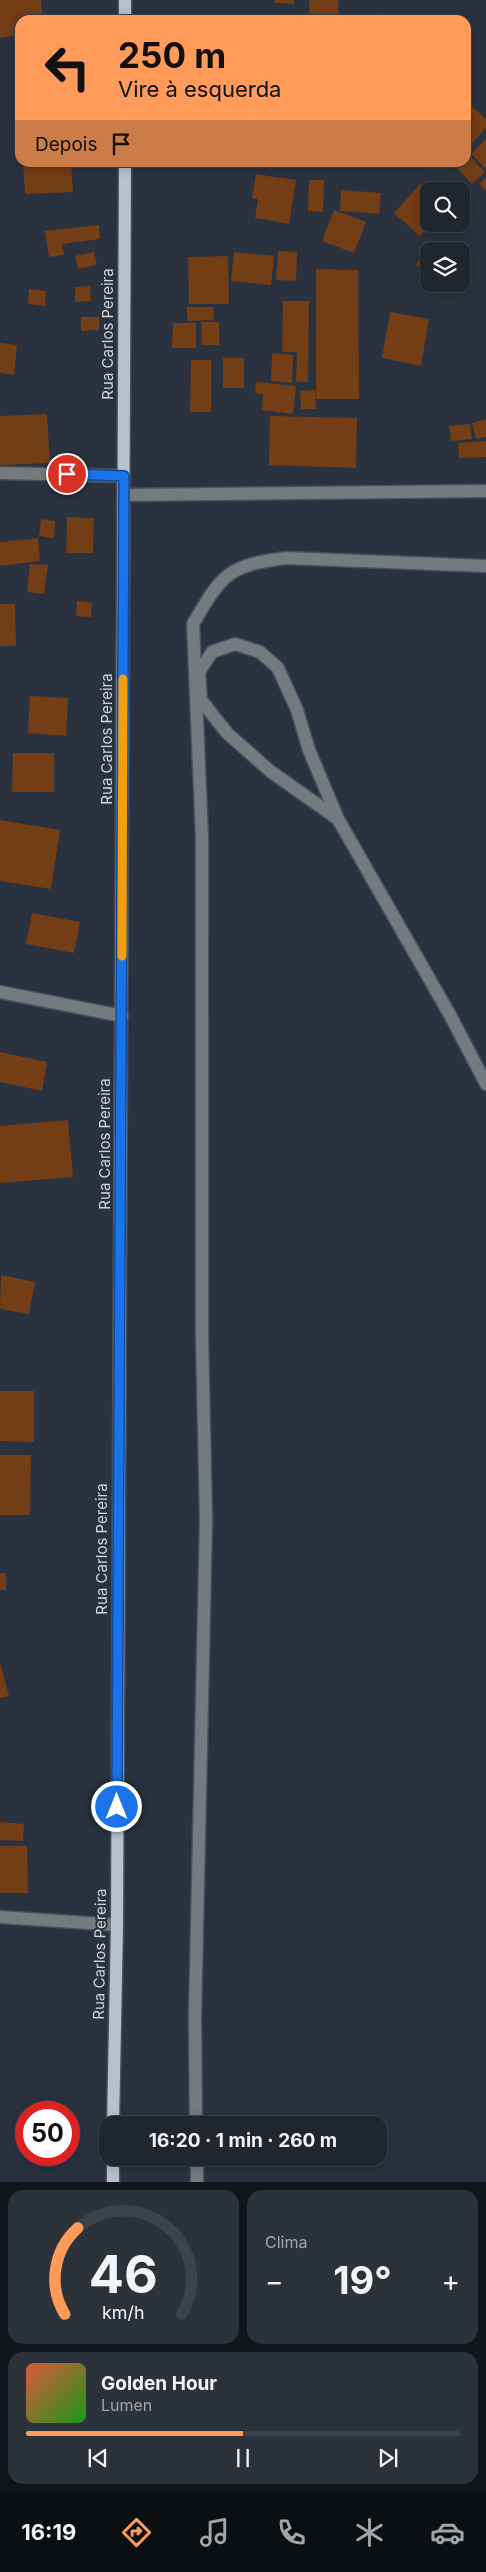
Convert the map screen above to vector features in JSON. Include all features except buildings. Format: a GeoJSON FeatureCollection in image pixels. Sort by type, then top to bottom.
{"type":"FeatureCollection","features":[{"type":"Feature","properties":{"kind":"main road"},"geometry":{"type":"LineString","coordinates":[[125,0],[125,15]]}},
{"type":"Feature","properties":{"kind":"main road","name":"Rua Carlos Pereira"},"geometry":{"type":"LineString","coordinates":[[114,2116],[117,1925],[125,167]]}},
{"type":"Feature","properties":{"kind":"main road"},"geometry":{"type":"LineString","coordinates":[[113,2166],[113,2182]]}},
{"type":"Feature","properties":{"kind":"street"},"geometry":{"type":"LineString","coordinates":[[0,473],[124,476]]}},
{"type":"Feature","properties":{"kind":"street"},"geometry":{"type":"LineString","coordinates":[[124,496],[486,491]]}},
{"type":"Feature","properties":{"kind":"street"},"geometry":{"type":"LineString","coordinates":[[196,2116],[195,2007],[206,1520],[202,1316],[202,837],[193,624],[208,598],[227,574],[254,562],[287,558],[486,566]]}},
{"type":"Feature","properties":{"kind":"street"},"geometry":{"type":"LineString","coordinates":[[338,819],[270,771],[228,732],[201,700],[199,672],[212,652],[235,644],[260,652],[278,668],[338,819],[450,1015],[486,1084]]}},
{"type":"Feature","properties":{"kind":"street"},"geometry":{"type":"LineString","coordinates":[[0,992],[122,1016]]}},
{"type":"Feature","properties":{"kind":"street"},"geometry":{"type":"LineString","coordinates":[[0,1916],[117,1925]]}},
{"type":"Feature","properties":{"kind":"street"},"geometry":{"type":"LineString","coordinates":[[196,2166],[197,2182]]}},
{"type":"Feature","properties":{"kind":"slow traffic"},"geometry":{"type":"LineString","coordinates":[[122,956],[123,679]]}},
{"type":"Feature","properties":{"kind":"route"},"geometry":{"type":"LineString","coordinates":[[67,474],[124,476],[117,1807]]}}]}
